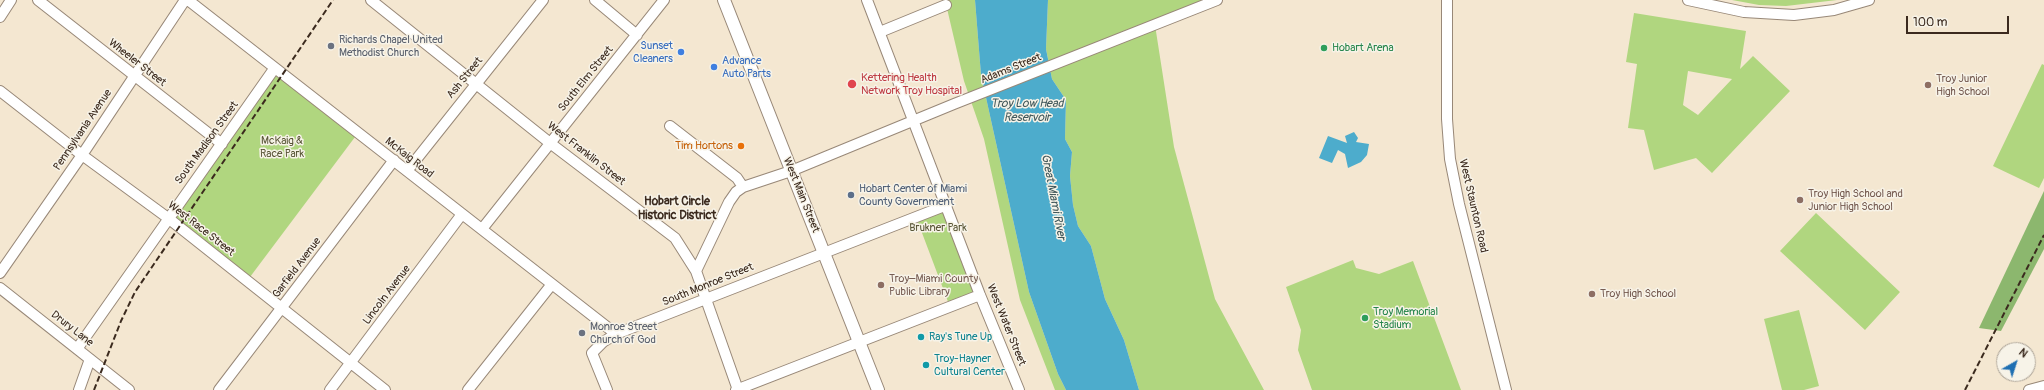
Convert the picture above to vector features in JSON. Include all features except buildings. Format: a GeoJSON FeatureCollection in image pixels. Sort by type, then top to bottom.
{"type":"FeatureCollection","features":[{"type":"Feature","properties":{"kind":"main road","name":"West Main Street"},"geometry":{"type":"LineString","coordinates":[[724,0],[878,390]]}},
{"type":"Feature","properties":{"kind":"street"},"geometry":{"type":"LineString","coordinates":[[0,18],[11,0]]}},
{"type":"Feature","properties":{"kind":"street","name":"Wheeler Street"},"geometry":{"type":"LineString","coordinates":[[38,0],[222,144]]}},
{"type":"Feature","properties":{"kind":"street","name":"Pennsylvania Avenue"},"geometry":{"type":"LineString","coordinates":[[0,273],[82,155],[185,0]]}},
{"type":"Feature","properties":{"kind":"street","name":"McKaig Road"},"geometry":{"type":"LineString","coordinates":[[188,0],[274,69],[394,160],[616,334]]}},
{"type":"Feature","properties":{"kind":"street","name":"West Franklin Street"},"geometry":{"type":"LineString","coordinates":[[371,0],[550,143],[676,238],[696,271],[738,390]]}},
{"type":"Feature","properties":{"kind":"street","name":"Ash Street"},"geometry":{"type":"LineString","coordinates":[[407,171],[543,0]]}},
{"type":"Feature","properties":{"kind":"street"},"geometry":{"type":"LineString","coordinates":[[595,0],[637,35]]}},
{"type":"Feature","properties":{"kind":"street","name":"South Elm Street"},"geometry":{"type":"LineString","coordinates":[[482,230],[664,0]]}},
{"type":"Feature","properties":{"kind":"street","name":"West Water Street"},"geometry":{"type":"LineString","coordinates":[[867,0],[980,295],[1019,390]]}},
{"type":"Feature","properties":{"kind":"street","name":"Adams Street"},"geometry":{"type":"LineString","coordinates":[[744,187],[792,171],[914,120],[1217,0]]}},
{"type":"Feature","properties":{"kind":"street","name":"West Staunton Road"},"geometry":{"type":"LineString","coordinates":[[1448,0],[1447,119],[1453,182],[1506,390]]}},
{"type":"Feature","properties":{"kind":"street"},"geometry":{"type":"LineString","coordinates":[[1688,0],[1744,12],[1787,15],[1834,10],[1869,0]]}},
{"type":"Feature","properties":{"kind":"street"},"geometry":{"type":"LineString","coordinates":[[880,32],[946,5]]}},
{"type":"Feature","properties":{"kind":"street","name":"South Madison Street"},"geometry":{"type":"LineString","coordinates":[[78,349],[168,218],[274,69]]}},
{"type":"Feature","properties":{"kind":"street","name":"West Race Street"},"geometry":{"type":"LineString","coordinates":[[0,91],[82,155],[168,218],[385,390]]}},
{"type":"Feature","properties":{"kind":"street"},"geometry":{"type":"LineString","coordinates":[[670,126],[737,178],[744,187],[736,192],[729,202],[696,271]]}},
{"type":"Feature","properties":{"kind":"street","name":"Garfield Avenue"},"geometry":{"type":"LineString","coordinates":[[219,390],[394,160]]}},
{"type":"Feature","properties":{"kind":"street","name":"South Monroe Street"},"geometry":{"type":"LineString","coordinates":[[607,390],[592,353],[602,342],[616,334],[824,252],[947,206]]}},
{"type":"Feature","properties":{"kind":"street","name":"Lincoln Avenue"},"geometry":{"type":"LineString","coordinates":[[330,390],[462,214]]}},
{"type":"Feature","properties":{"kind":"street"},"geometry":{"type":"LineString","coordinates":[[468,390],[552,284]]}},
{"type":"Feature","properties":{"kind":"street","name":"Drury Lane"},"geometry":{"type":"LineString","coordinates":[[0,288],[129,390]]}},
{"type":"Feature","properties":{"kind":"street"},"geometry":{"type":"LineString","coordinates":[[738,390],[980,295]]}},
{"type":"Feature","properties":{"kind":"street"},"geometry":{"type":"LineString","coordinates":[[79,390],[90,359]]}},
{"type":"Feature","properties":{"kind":"street"},"geometry":{"type":"LineString","coordinates":[[2029,390],[2044,386]]}},
{"type":"Feature","properties":{"kind":"green space"},"geometry":{"type":"Polygon","coordinates":[[[945,0],[975,0],[981,75],[1029,292],[1058,374],[1066,390],[1055,390],[1020,300],[984,139],[964,81],[945,0]]]}},
{"type":"Feature","properties":{"kind":"green space"},"geometry":{"type":"Polygon","coordinates":[[[1048,0],[1217,0],[1155,25],[1174,147],[1215,299],[1264,390],[1139,390],[1124,340],[1105,299],[1091,246],[1078,226],[1073,205],[1070,176],[1072,152],[1065,139],[1066,100],[1052,79],[1046,49],[1048,0]]]}},
{"type":"Feature","properties":{"kind":"green space"},"geometry":{"type":"Polygon","coordinates":[[[1732,0],[1837,0],[1786,6],[1759,5],[1732,0]]]}},
{"type":"Feature","properties":{"kind":"green space"},"geometry":{"type":"Polygon","coordinates":[[[1634,13],[1746,31],[1740,69],[1753,56],[1790,91],[1712,173],[1696,158],[1654,170],[1644,130],[1628,128],[1637,64],[1626,62],[1634,13]],[[1688,71],[1683,105],[1698,115],[1732,79],[1688,71]]]}},
{"type":"Feature","properties":{"kind":"green space"},"geometry":{"type":"Polygon","coordinates":[[[2042,64],[2044,65],[2044,178],[2039,188],[1993,166],[2042,64]]]}},
{"type":"Feature","properties":{"kind":"green space","name":"McKaig & Race Park"},"geometry":{"type":"Polygon","coordinates":[[[274,69],[358,133],[247,281],[168,218],[274,69]]]}},
{"type":"Feature","properties":{"kind":"green space"},"geometry":{"type":"Polygon","coordinates":[[[2044,191],[2044,249],[2001,331],[1979,328],[2044,191]]]}},
{"type":"Feature","properties":{"kind":"green space","name":"Brukner Park"},"geometry":{"type":"Polygon","coordinates":[[[947,205],[980,295],[950,307],[916,217],[947,205]]]}},
{"type":"Feature","properties":{"kind":"green space"},"geometry":{"type":"Polygon","coordinates":[[[1816,213],[1900,292],[1865,330],[1780,251],[1816,213]]]}},
{"type":"Feature","properties":{"kind":"green space","name":"Troy Memorial Stadium"},"geometry":{"type":"Polygon","coordinates":[[[1353,260],[1356,268],[1379,274],[1413,261],[1461,390],[1312,390],[1298,350],[1301,330],[1286,287],[1353,260]]]}},
{"type":"Feature","properties":{"kind":"green space"},"geometry":{"type":"Polygon","coordinates":[[[1799,310],[1819,386],[1804,390],[1782,390],[1764,319],[1799,310]]]}},
{"type":"Feature","properties":{"kind":"water","name":"Troy Low Head Reservoir"},"geometry":{"type":"Polygon","coordinates":[[[975,0],[1048,0],[1046,49],[1052,79],[1066,100],[1065,139],[1072,152],[1070,176],[1073,205],[1078,226],[1091,246],[1105,299],[1124,340],[1139,390],[1066,390],[1058,374],[1029,292],[981,75],[975,0]]]}},
{"type":"Feature","properties":{"kind":"water"},"geometry":{"type":"Polygon","coordinates":[[[1354,132],[1358,138],[1356,142],[1369,144],[1367,155],[1361,162],[1348,168],[1345,154],[1338,150],[1332,163],[1319,158],[1328,136],[1347,143],[1345,136],[1354,132]]]}},
{"type":"Feature","properties":{"kind":"railway"},"geometry":{"type":"LineString","coordinates":[[94,390],[121,321],[135,292],[333,0]]}},
{"type":"Feature","properties":{"kind":"railway"},"geometry":{"type":"LineString","coordinates":[[1965,390],[2044,235]]}},
{"type":"Feature","properties":{"kind":"place","name":"Richards Chapel United Methodist Church"},"geometry":{"type":"Point","coordinates":[331,46]}},
{"type":"Feature","properties":{"kind":"place","name":"Hobart Arena"},"geometry":{"type":"Point","coordinates":[1324,48]}},
{"type":"Feature","properties":{"kind":"place","name":"Sunset Cleaners"},"geometry":{"type":"Point","coordinates":[681,52]}},
{"type":"Feature","properties":{"kind":"place","name":"Advance Auto Parts"},"geometry":{"type":"Point","coordinates":[714,67]}},
{"type":"Feature","properties":{"kind":"place","name":"Kettering Health Network Troy Hospital"},"geometry":{"type":"Point","coordinates":[852,84]}},
{"type":"Feature","properties":{"kind":"place","name":"Troy Junior High School"},"geometry":{"type":"Point","coordinates":[1928,85]}},
{"type":"Feature","properties":{"kind":"place","name":"Tim Hortons"},"geometry":{"type":"Point","coordinates":[741,146]}},
{"type":"Feature","properties":{"kind":"place","name":"Hobart Center of Miami County Government"},"geometry":{"type":"Point","coordinates":[851,195]}},
{"type":"Feature","properties":{"kind":"place","name":"Troy High School and Junior High School"},"geometry":{"type":"Point","coordinates":[1800,200]}},
{"type":"Feature","properties":{"kind":"place","name":"Troy–Miami County Public Library"},"geometry":{"type":"Point","coordinates":[881,285]}},
{"type":"Feature","properties":{"kind":"place","name":"Troy High School"},"geometry":{"type":"Point","coordinates":[1592,294]}},
{"type":"Feature","properties":{"kind":"place","name":"Troy Memorial Stadium"},"geometry":{"type":"Point","coordinates":[1365,318]}},
{"type":"Feature","properties":{"kind":"place","name":"Monroe Street Church of God"},"geometry":{"type":"Point","coordinates":[582,333]}},
{"type":"Feature","properties":{"kind":"place","name":"Ray's Tune Up"},"geometry":{"type":"Point","coordinates":[921,337]}},
{"type":"Feature","properties":{"kind":"place","name":"Troy-Hayner Cultural Center"},"geometry":{"type":"Point","coordinates":[926,365]}},
{"type":"Feature","properties":{"kind":"district","name":"Hobart Circle Historic District"},"geometry":{"type":"Point","coordinates":[677,209]}},
{"type":"Feature","properties":{"kind":"water label","name":"Great Miami River"},"geometry":{"type":"Point","coordinates":[1053,197]}}]}
